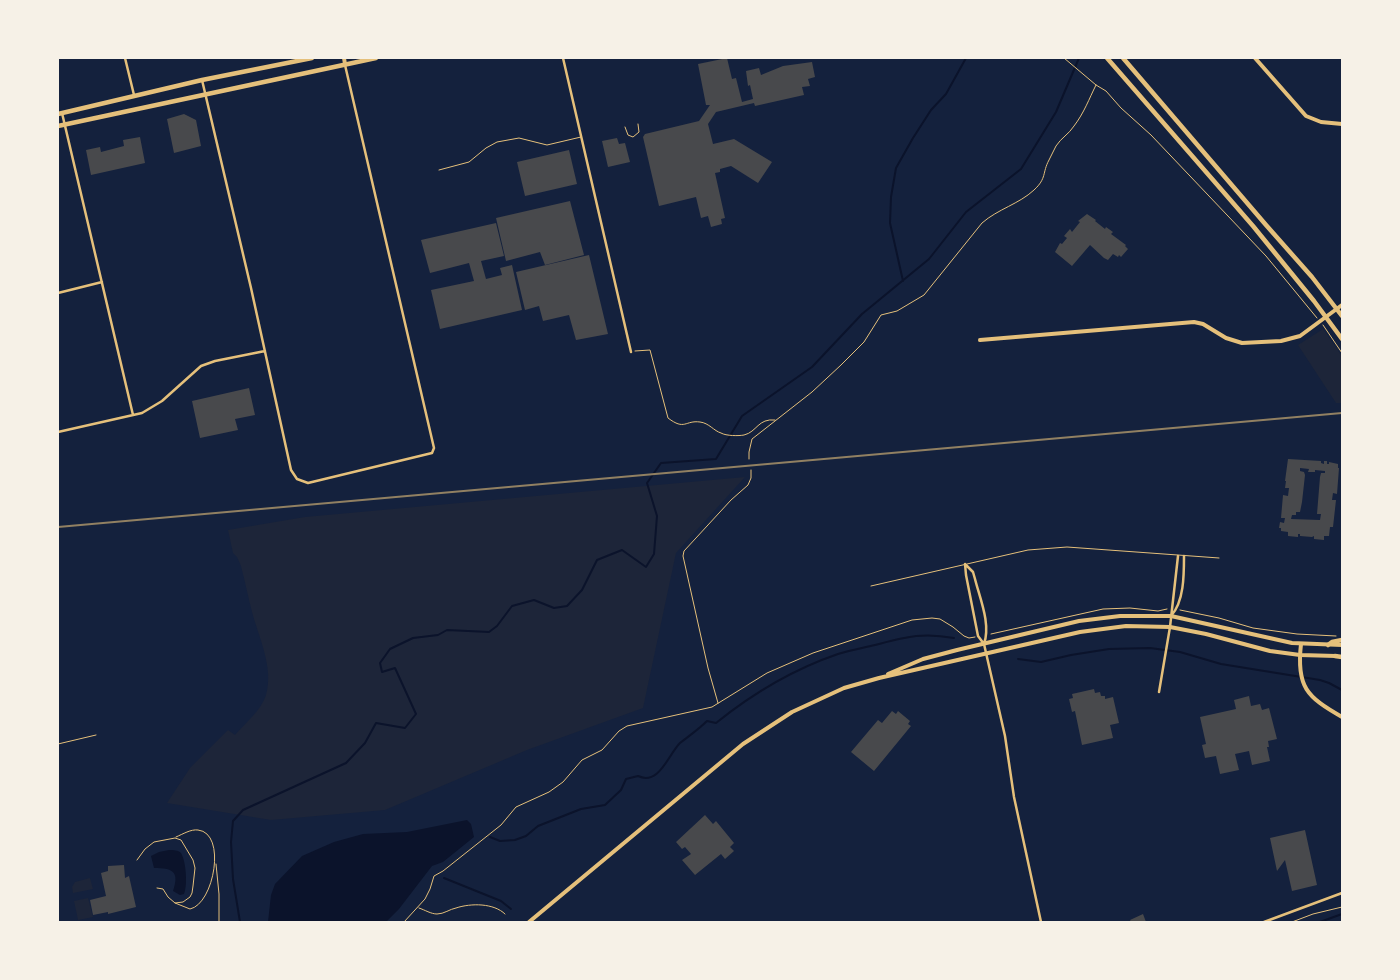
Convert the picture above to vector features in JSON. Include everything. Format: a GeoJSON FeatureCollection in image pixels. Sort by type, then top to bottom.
{"type":"FeatureCollection","features":[{"type":"Feature","properties":{"kind":"main road"},"geometry":{"type":"LineString","coordinates":[[60,114],[202,80],[312,58]]}},
{"type":"Feature","properties":{"kind":"main road"},"geometry":{"type":"LineString","coordinates":[[344,58],[345,64]]}},
{"type":"Feature","properties":{"kind":"main road"},"geometry":{"type":"LineString","coordinates":[[58,126],[205,93],[376,58]]}},
{"type":"Feature","properties":{"kind":"main road"},"geometry":{"type":"LineString","coordinates":[[1107,58],[1248,219],[1341,337]]}},
{"type":"Feature","properties":{"kind":"main road"},"geometry":{"type":"LineString","coordinates":[[1123,58],[1326,293],[1342,316]]}},
{"type":"Feature","properties":{"kind":"main road"},"geometry":{"type":"LineString","coordinates":[[1255,58],[1306,116],[1321,122],[1342,124]]}},
{"type":"Feature","properties":{"kind":"main road"},"geometry":{"type":"LineString","coordinates":[[980,340],[1194,322],[1203,324],[1226,338],[1242,343],[1282,341],[1300,336],[1342,305]]}},
{"type":"Feature","properties":{"kind":"main road"},"geometry":{"type":"LineString","coordinates":[[879,678],[923,659],[984,644],[1099,618],[1138,615],[1172,616],[1301,644],[1342,645]]}},
{"type":"Feature","properties":{"kind":"main road"},"geometry":{"type":"LineString","coordinates":[[528,922],[743,744],[792,712],[844,688],[879,678],[1095,629],[1138,625],[1170,627],[1206,634],[1270,651],[1300,656],[1342,657]]}},
{"type":"Feature","properties":{"kind":"main road"},"geometry":{"type":"LineString","coordinates":[[1328,645],[1342,638]]}},
{"type":"Feature","properties":{"kind":"main road"},"geometry":{"type":"LineString","coordinates":[[1301,644],[1300,671],[1303,682],[1312,697],[1342,717]]}},
{"type":"Feature","properties":{"kind":"street"},"geometry":{"type":"LineString","coordinates":[[125,58],[134,96]]}},
{"type":"Feature","properties":{"kind":"street"},"geometry":{"type":"LineString","coordinates":[[563,58],[631,352]]}},
{"type":"Feature","properties":{"kind":"street"},"geometry":{"type":"LineString","coordinates":[[202,80],[291,470],[297,479],[308,483],[348,475],[432,453],[434,448],[345,64]]}},
{"type":"Feature","properties":{"kind":"street"},"geometry":{"type":"LineString","coordinates":[[60,114],[64,124],[133,415]]}},
{"type":"Feature","properties":{"kind":"street"},"geometry":{"type":"LineString","coordinates":[[58,293],[102,282]]}},
{"type":"Feature","properties":{"kind":"street"},"geometry":{"type":"LineString","coordinates":[[58,432],[149,410],[162,402],[200,366],[265,351]]}},
{"type":"Feature","properties":{"kind":"street"},"geometry":{"type":"LineString","coordinates":[[1159,692],[1172,616],[1171,608],[1178,556]]}},
{"type":"Feature","properties":{"kind":"street"},"geometry":{"type":"LineString","coordinates":[[1172,616],[1177,610],[1184,577],[1184,556]]}},
{"type":"Feature","properties":{"kind":"street"},"geometry":{"type":"LineString","coordinates":[[965,564],[978,636],[984,644],[1005,736],[1015,802],[1041,922]]}},
{"type":"Feature","properties":{"kind":"street"},"geometry":{"type":"LineString","coordinates":[[965,564],[973,572],[984,616],[987,634],[984,644]]}},
{"type":"Feature","properties":{"kind":"street"},"geometry":{"type":"LineString","coordinates":[[1264,922],[1342,893]]}},
{"type":"Feature","properties":{"kind":"lane"},"geometry":{"type":"LineString","coordinates":[[625,127],[628,135],[633,137],[639,132],[638,124]]}},
{"type":"Feature","properties":{"kind":"lane"},"geometry":{"type":"LineString","coordinates":[[438,170],[469,162],[491,145],[505,140],[519,138],[547,145],[581,137]]}},
{"type":"Feature","properties":{"kind":"lane"},"geometry":{"type":"LineString","coordinates":[[871,586],[1028,550],[1048,548],[1219,558]]}},
{"type":"Feature","properties":{"kind":"lane"},"geometry":{"type":"LineString","coordinates":[[58,744],[96,735]]}},
{"type":"Feature","properties":{"kind":"path"},"geometry":{"type":"LineString","coordinates":[[1064,58],[1084,76],[1106,91],[1121,108],[1151,135],[1266,256],[1307,305]]}},
{"type":"Feature","properties":{"kind":"path"},"geometry":{"type":"LineString","coordinates":[[749,459],[752,439],[812,392],[841,366],[864,342],[881,315],[897,311],[924,295],[982,223],[989,217],[1013,205],[1041,184],[1048,161],[1058,143],[1073,128],[1083,114],[1096,85]]}},
{"type":"Feature","properties":{"kind":"path"},"geometry":{"type":"LineString","coordinates":[[1334,340],[1342,353]]}},
{"type":"Feature","properties":{"kind":"path"},"geometry":{"type":"LineString","coordinates":[[631,352],[644,349],[650,350],[668,418],[676,424],[686,425],[698,422],[706,424],[723,434],[744,435],[768,419],[775,420]]}},
{"type":"Feature","properties":{"kind":"path"},"geometry":{"type":"LineString","coordinates":[[718,703],[708,668],[683,556],[684,551],[718,512],[748,485],[751,478],[751,470]]}},
{"type":"Feature","properties":{"kind":"path"},"geometry":{"type":"LineString","coordinates":[[1177,610],[1219,618],[1252,628],[1342,638]]}},
{"type":"Feature","properties":{"kind":"path"},"geometry":{"type":"LineString","coordinates":[[404,922],[418,907],[430,889],[434,876],[443,871],[500,825],[516,807],[549,792],[563,782],[582,760],[602,750],[619,731],[627,726],[712,707],[767,673],[813,653],[912,620],[940,619],[953,626],[964,636],[969,638],[978,636]]}},
{"type":"Feature","properties":{"kind":"path"},"geometry":{"type":"LineString","coordinates":[[136,860],[154,842],[175,838],[190,831],[200,830],[206,834],[211,839],[215,861],[219,894],[218,922]]}},
{"type":"Feature","properties":{"kind":"path"},"geometry":{"type":"LineString","coordinates":[[174,903],[187,900],[192,893],[195,868],[181,840],[175,838]]}},
{"type":"Feature","properties":{"kind":"path"},"geometry":{"type":"LineString","coordinates":[[157,888],[163,889],[177,906],[190,909],[198,905],[211,883],[215,861]]}},
{"type":"Feature","properties":{"kind":"path"},"geometry":{"type":"LineString","coordinates":[[418,907],[438,914],[463,906],[493,907],[498,908],[505,914]]}},
{"type":"Feature","properties":{"kind":"path"},"geometry":{"type":"LineString","coordinates":[[1292,922],[1342,908]]}},
{"type":"Feature","properties":{"kind":"shaded area"},"geometry":{"type":"Polygon","coordinates":[[[1323,329],[1342,356],[1342,403],[1336,403],[1298,345],[1323,329]]]}},
{"type":"Feature","properties":{"kind":"shaded area"},"geometry":{"type":"Polygon","coordinates":[[[745,477],[676,553],[643,708],[527,750],[385,810],[271,820],[167,803],[190,768],[228,730],[235,735],[257,712],[266,695],[268,674],[265,653],[252,612],[241,566],[233,553],[228,530],[305,517],[745,477]]]}},
{"type":"Feature","properties":{"kind":"shaded area"},"geometry":{"type":"Polygon","coordinates":[[[467,820],[471,824],[474,837],[443,862],[432,866],[399,909],[386,922],[268,922],[271,895],[275,884],[302,856],[334,842],[363,834],[407,832],[467,820]]]}},
{"type":"Feature","properties":{"kind":"shaded area"},"geometry":{"type":"Polygon","coordinates":[[[169,850],[179,851],[183,857],[186,879],[184,894],[180,895],[173,891],[176,879],[173,872],[154,868],[151,856],[169,850]]]}},
{"type":"Feature","properties":{"kind":"shaded area"},"geometry":{"type":"Polygon","coordinates":[[[90,878],[93,889],[73,893],[72,887],[75,882],[90,878]]]}},
{"type":"Feature","properties":{"kind":"shaded area"},"geometry":{"type":"Polygon","coordinates":[[[88,898],[93,917],[78,920],[74,901],[88,898]]]}},
{"type":"Feature","properties":{"kind":"building"},"geometry":{"type":"Polygon","coordinates":[[[727,58],[732,79],[736,78],[742,102],[753,99],[750,85],[748,86],[746,71],[759,68],[761,75],[783,66],[812,62],[815,77],[808,79],[810,86],[802,87],[804,95],[755,106],[754,103],[716,112],[708,124],[713,144],[734,139],[772,162],[758,183],[731,166],[720,169],[720,172],[715,173],[725,218],[721,219],[722,224],[711,227],[708,216],[701,218],[696,197],[659,206],[643,137],[645,134],[699,121],[710,105],[706,105],[698,64],[727,58]]]}},
{"type":"Feature","properties":{"kind":"building"},"geometry":{"type":"Polygon","coordinates":[[[184,114],[196,120],[201,146],[174,153],[167,119],[184,114]]]}},
{"type":"Feature","properties":{"kind":"building"},"geometry":{"type":"Polygon","coordinates":[[[140,137],[145,163],[91,175],[86,150],[100,147],[101,152],[124,146],[123,140],[140,137]]]}},
{"type":"Feature","properties":{"kind":"building"},"geometry":{"type":"Polygon","coordinates":[[[617,138],[619,144],[625,143],[630,162],[608,167],[602,141],[617,138]]]}},
{"type":"Feature","properties":{"kind":"building"},"geometry":{"type":"Polygon","coordinates":[[[569,150],[577,184],[525,196],[517,162],[569,150]]]}},
{"type":"Feature","properties":{"kind":"building"},"geometry":{"type":"Polygon","coordinates":[[[570,201],[584,255],[545,265],[540,252],[506,261],[496,218],[570,201]]]}},
{"type":"Feature","properties":{"kind":"building"},"geometry":{"type":"Polygon","coordinates":[[[1087,214],[1105,229],[1106,227],[1113,232],[1111,234],[1126,245],[1128,249],[1121,257],[1113,254],[1108,260],[1090,245],[1072,266],[1055,252],[1060,243],[1062,244],[1067,238],[1064,236],[1070,229],[1072,232],[1080,222],[1078,221],[1087,214]]]}},
{"type":"Feature","properties":{"kind":"building"},"geometry":{"type":"Polygon","coordinates":[[[496,223],[504,256],[481,261],[486,279],[502,275],[500,268],[512,265],[522,310],[440,329],[431,290],[474,281],[469,263],[430,273],[421,240],[496,223]]]}},
{"type":"Feature","properties":{"kind":"building"},"geometry":{"type":"Polygon","coordinates":[[[589,255],[608,334],[576,340],[569,315],[543,321],[539,306],[525,310],[516,272],[589,255]]]}},
{"type":"Feature","properties":{"kind":"building"},"geometry":{"type":"Polygon","coordinates":[[[249,388],[255,415],[235,419],[238,430],[200,438],[192,401],[249,388]]]}},
{"type":"Feature","properties":{"kind":"building"},"geometry":{"type":"Polygon","coordinates":[[[1288,459],[1321,461],[1324,464],[1324,461],[1327,461],[1327,464],[1329,462],[1338,464],[1337,494],[1333,493],[1332,500],[1336,500],[1333,527],[1330,527],[1329,536],[1324,536],[1324,540],[1314,539],[1314,536],[1300,536],[1300,534],[1298,534],[1298,537],[1288,536],[1288,532],[1281,531],[1281,528],[1279,528],[1280,522],[1284,523],[1285,518],[1281,518],[1283,495],[1288,496],[1289,488],[1285,488],[1288,459]],[[1300,468],[1300,471],[1304,472],[1305,475],[1302,502],[1300,512],[1292,515],[1291,519],[1320,520],[1321,514],[1317,514],[1320,477],[1321,473],[1325,473],[1325,471],[1315,470],[1315,472],[1308,472],[1309,469],[1300,468]]]}},
{"type":"Feature","properties":{"kind":"building"},"geometry":{"type":"Polygon","coordinates":[[[1094,689],[1095,693],[1100,692],[1101,696],[1105,696],[1105,699],[1113,697],[1119,723],[1110,725],[1113,738],[1082,745],[1075,711],[1072,712],[1069,699],[1073,698],[1072,694],[1094,689]]]}},
{"type":"Feature","properties":{"kind":"building"},"geometry":{"type":"Polygon","coordinates":[[[1249,696],[1251,706],[1260,704],[1262,710],[1269,708],[1277,739],[1268,741],[1269,747],[1267,747],[1270,761],[1252,765],[1249,751],[1235,754],[1239,770],[1220,774],[1216,756],[1205,758],[1202,745],[1206,744],[1200,717],[1236,709],[1234,700],[1249,696]]]}},
{"type":"Feature","properties":{"kind":"building"},"geometry":{"type":"Polygon","coordinates":[[[892,711],[896,714],[898,711],[910,721],[908,724],[911,726],[874,771],[851,752],[878,720],[882,723],[892,711]]]}},
{"type":"Feature","properties":{"kind":"building"},"geometry":{"type":"Polygon","coordinates":[[[705,815],[713,824],[716,821],[734,843],[730,847],[734,851],[725,859],[721,854],[695,875],[682,860],[691,854],[685,847],[682,849],[676,842],[705,815]]]}},
{"type":"Feature","properties":{"kind":"building"},"geometry":{"type":"Polygon","coordinates":[[[1305,830],[1317,885],[1292,891],[1285,860],[1277,871],[1270,838],[1305,830]]]}},
{"type":"Feature","properties":{"kind":"building"},"geometry":{"type":"Polygon","coordinates":[[[124,865],[125,878],[129,876],[136,907],[108,914],[108,912],[93,915],[90,900],[106,896],[101,873],[108,871],[108,866],[124,865]]]}},
{"type":"Feature","properties":{"kind":"building"},"geometry":{"type":"Polygon","coordinates":[[[1143,914],[1146,922],[1131,922],[1130,920],[1143,914]]]}},
{"type":"Feature","properties":{"kind":"waterway"},"geometry":{"type":"LineString","coordinates":[[903,281],[890,223],[891,197],[896,168],[931,110],[946,94],[966,58]]}},
{"type":"Feature","properties":{"kind":"waterway"},"geometry":{"type":"LineString","coordinates":[[240,922],[233,879],[231,842],[233,821],[243,810],[346,763],[365,743],[376,723],[405,728],[416,714],[395,668],[382,672],[380,663],[390,649],[413,638],[438,635],[447,630],[489,632],[497,626],[512,606],[534,600],[554,608],[567,606],[582,590],[597,560],[622,550],[646,567],[654,554],[657,516],[647,483],[661,463],[716,459],[742,416],[812,367],[862,314],[929,259],[966,212],[1021,169],[1056,112],[1079,58]]}},
{"type":"Feature","properties":{"kind":"waterway"},"geometry":{"type":"LineString","coordinates":[[490,837],[500,841],[515,840],[526,836],[538,826],[581,809],[605,805],[621,790],[626,779],[638,776],[652,777],[657,773],[680,743],[707,721],[716,723],[774,683],[805,667],[847,651],[905,638],[923,635],[954,638]]}},
{"type":"Feature","properties":{"kind":"waterway"},"geometry":{"type":"LineString","coordinates":[[1018,659],[1041,662],[1109,649],[1150,648],[1180,652],[1221,664],[1320,680],[1342,690]]}},
{"type":"Feature","properties":{"kind":"waterway"},"geometry":{"type":"LineString","coordinates":[[444,878],[501,901],[511,909]]}},
{"type":"Feature","properties":{"kind":"waterway"},"geometry":{"type":"LineString","coordinates":[[1320,922],[1342,914]]}},
{"type":"Feature","properties":{"kind":"railway"},"geometry":{"type":"LineString","coordinates":[[58,527],[1342,413]]}}]}
